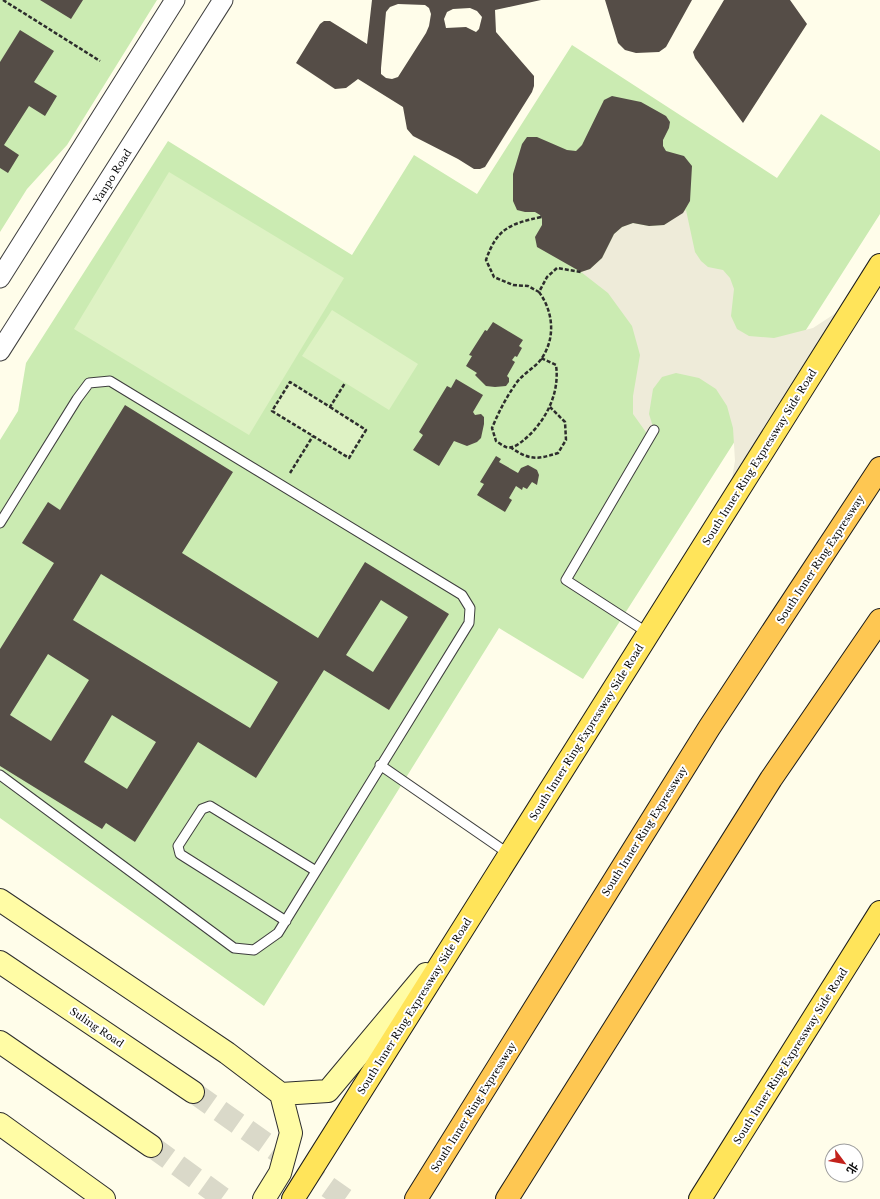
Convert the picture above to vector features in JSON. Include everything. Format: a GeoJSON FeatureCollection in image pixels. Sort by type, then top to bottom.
{"type":"FeatureCollection","features":[{"type":"Feature","properties":{"kind":"highway","name":"South Inner Ring Expressway"},"geometry":{"type":"LineString","coordinates":[[416,1199],[709,728],[880,468]]}},
{"type":"Feature","properties":{"kind":"highway"},"geometry":{"type":"LineString","coordinates":[[507,1199],[771,779],[880,620]]}},
{"type":"Feature","properties":{"kind":"main road","name":"South Inner Ring Expressway Side Road"},"geometry":{"type":"LineString","coordinates":[[293,1199],[880,265]]}},
{"type":"Feature","properties":{"kind":"main road"},"geometry":{"type":"LineString","coordinates":[[0,900],[227,1053],[281,1094],[291,1133],[280,1174],[264,1199]]}},
{"type":"Feature","properties":{"kind":"main road","name":"South Inner Ring Expressway Side Road"},"geometry":{"type":"LineString","coordinates":[[705,1194],[880,912]]}},
{"type":"Feature","properties":{"kind":"main road"},"geometry":{"type":"LineString","coordinates":[[281,1094],[328,1091],[455,940]]}},
{"type":"Feature","properties":{"kind":"main road","name":"Suling Road"},"geometry":{"type":"LineString","coordinates":[[0,962],[193,1092]]}},
{"type":"Feature","properties":{"kind":"main road"},"geometry":{"type":"LineString","coordinates":[[0,1042],[151,1146]]}},
{"type":"Feature","properties":{"kind":"main road"},"geometry":{"type":"LineString","coordinates":[[0,1124],[104,1199]]}},
{"type":"Feature","properties":{"kind":"street"},"geometry":{"type":"LineString","coordinates":[[0,278],[175,0]]}},
{"type":"Feature","properties":{"kind":"street","name":"Yanpo Road"},"geometry":{"type":"LineString","coordinates":[[0,351],[223,0]]}},
{"type":"Feature","properties":{"kind":"lane"},"geometry":{"type":"LineString","coordinates":[[0,523],[77,399],[90,383],[110,381],[462,594],[470,608],[469,623],[380,765],[286,921],[278,933],[254,950],[234,948],[0,775]]}},
{"type":"Feature","properties":{"kind":"lane"},"geometry":{"type":"LineString","coordinates":[[648,633],[566,580],[654,430]]}},
{"type":"Feature","properties":{"kind":"lane"},"geometry":{"type":"LineString","coordinates":[[380,765],[509,854]]}},
{"type":"Feature","properties":{"kind":"lane"},"geometry":{"type":"LineString","coordinates":[[286,921],[180,854],[178,846],[202,809],[210,806],[316,871]]}},
{"type":"Feature","properties":{"kind":"path"},"geometry":{"type":"LineString","coordinates":[[3,0],[100,61]]}},
{"type":"Feature","properties":{"kind":"path"},"geometry":{"type":"LineString","coordinates":[[541,217],[520,222],[503,230],[492,244],[486,260],[494,277],[513,285],[528,286],[539,292],[547,303],[552,324],[550,340],[542,358],[518,380],[502,405],[492,428],[496,441],[510,447],[524,456],[540,459],[558,453],[566,440],[566,422],[550,407]]}},
{"type":"Feature","properties":{"kind":"path"},"geometry":{"type":"LineString","coordinates":[[539,292],[547,277],[557,268],[581,272]]}},
{"type":"Feature","properties":{"kind":"path"},"geometry":{"type":"LineString","coordinates":[[510,447],[517,446],[535,431],[550,407],[558,377],[556,366],[542,358]]}},
{"type":"Feature","properties":{"kind":"path"},"geometry":{"type":"LineString","coordinates":[[290,382],[330,407],[366,430],[348,458],[272,411],[290,382]]}},
{"type":"Feature","properties":{"kind":"path"},"geometry":{"type":"LineString","coordinates":[[330,407],[345,383]]}},
{"type":"Feature","properties":{"kind":"path"},"geometry":{"type":"LineString","coordinates":[[283,486],[313,436]]}},
{"type":"Feature","properties":{"kind":"green space"},"geometry":{"type":"Polygon","coordinates":[[[0,0],[157,0],[67,145],[27,189],[0,232],[0,0]]]}},
{"type":"Feature","properties":{"kind":"green space"},"geometry":{"type":"Polygon","coordinates":[[[572,45],[777,178],[821,114],[880,151],[880,214],[583,679],[499,628],[264,1006],[0,818],[0,440],[18,411],[26,363],[168,141],[352,255],[414,155],[477,194],[572,45]]]}},
{"type":"Feature","properties":{"kind":"green space"},"geometry":{"type":"Polygon","coordinates":[[[169,172],[344,278],[249,435],[74,329],[169,172]]]}},
{"type":"Feature","properties":{"kind":"green space"},"geometry":{"type":"Polygon","coordinates":[[[332,310],[418,364],[389,410],[302,356],[332,310]]]}},
{"type":"Feature","properties":{"kind":"green space"},"geometry":{"type":"Polygon","coordinates":[[[290,382],[366,430],[349,458],[272,411],[290,382]]]}},
{"type":"Feature","properties":{"kind":"shaded area"},"geometry":{"type":"Polygon","coordinates":[[[686,210],[695,252],[701,261],[708,267],[723,270],[730,278],[734,289],[731,316],[737,329],[749,336],[774,338],[813,328],[859,298],[727,507],[735,461],[733,428],[727,406],[716,389],[699,378],[676,373],[662,377],[653,389],[649,414],[654,430],[648,435],[633,414],[633,396],[640,355],[632,326],[608,293],[581,272],[590,269],[602,258],[614,234],[622,227],[633,223],[649,226],[664,225],[686,210]]]}},
{"type":"Feature","properties":{"kind":"building"},"geometry":{"type":"Polygon","coordinates":[[[40,0],[83,0],[71,19],[40,0]]]}},
{"type":"Feature","properties":{"kind":"building"},"geometry":{"type":"Polygon","coordinates":[[[372,0],[541,0],[495,10],[496,32],[534,76],[534,86],[532,92],[485,167],[480,169],[474,169],[413,136],[407,129],[403,107],[358,79],[346,88],[335,89],[296,63],[320,24],[324,21],[330,21],[367,44],[372,0]],[[398,4],[390,7],[386,12],[381,68],[381,74],[386,78],[392,79],[398,77],[426,33],[431,14],[429,8],[425,5],[398,4]],[[470,8],[453,9],[447,12],[444,19],[446,28],[466,27],[476,32],[479,29],[482,17],[477,11],[470,8]]]}},
{"type":"Feature","properties":{"kind":"building"},"geometry":{"type":"Polygon","coordinates":[[[605,0],[692,0],[666,47],[659,52],[636,53],[625,50],[618,43],[605,0]]]}},
{"type":"Feature","properties":{"kind":"building"},"geometry":{"type":"Polygon","coordinates":[[[724,0],[790,0],[807,24],[743,123],[695,58],[693,52],[724,0]]]}},
{"type":"Feature","properties":{"kind":"building"},"geometry":{"type":"Polygon","coordinates":[[[20,30],[54,51],[34,82],[57,96],[45,116],[29,106],[4,145],[19,155],[8,173],[0,168],[0,62],[20,30]]]}},
{"type":"Feature","properties":{"kind":"building"},"geometry":{"type":"Polygon","coordinates":[[[612,96],[641,102],[666,116],[670,122],[669,128],[663,140],[663,146],[666,151],[684,156],[692,166],[690,201],[683,213],[664,225],[649,226],[633,223],[622,227],[614,234],[602,258],[590,269],[581,272],[537,247],[535,237],[542,225],[542,219],[540,215],[535,212],[517,210],[513,201],[513,174],[522,144],[527,137],[537,137],[567,150],[576,151],[582,145],[604,100],[612,96]]]}},
{"type":"Feature","properties":{"kind":"building"},"geometry":{"type":"Polygon","coordinates":[[[493,322],[523,340],[519,346],[522,348],[517,357],[515,356],[512,360],[515,362],[507,376],[509,378],[509,382],[506,386],[486,386],[475,375],[477,373],[466,366],[472,356],[469,355],[485,330],[487,331],[493,322]]]}},
{"type":"Feature","properties":{"kind":"building"},"geometry":{"type":"Polygon","coordinates":[[[456,379],[483,395],[473,412],[475,415],[481,414],[484,417],[484,424],[481,438],[477,442],[467,446],[454,441],[439,466],[413,450],[423,435],[419,432],[447,386],[451,388],[456,379]]]}},
{"type":"Feature","properties":{"kind":"building"},"geometry":{"type":"Polygon","coordinates":[[[125,405],[233,472],[182,553],[318,638],[365,562],[449,614],[389,710],[324,670],[256,778],[198,742],[135,842],[106,823],[102,829],[0,766],[0,649],[54,563],[22,543],[48,502],[60,510],[125,405]],[[101,574],[73,620],[250,728],[278,682],[101,574]],[[381,600],[346,655],[373,672],[408,617],[381,600]],[[48,654],[10,715],[51,741],[89,680],[48,654]],[[112,715],[84,762],[127,789],[156,742],[112,715]]]}},
{"type":"Feature","properties":{"kind":"building"},"geometry":{"type":"Polygon","coordinates":[[[496,456],[501,459],[499,462],[518,473],[521,468],[528,465],[537,470],[539,475],[537,485],[532,482],[527,489],[523,487],[522,490],[516,486],[509,498],[512,500],[505,512],[477,495],[484,484],[480,482],[496,456]]]}},
{"type":"Feature","properties":{"kind":"tunnel"},"geometry":{"type":"LineString","coordinates":[[193,1092],[345,1199]]}},
{"type":"Feature","properties":{"kind":"tunnel"},"geometry":{"type":"LineString","coordinates":[[151,1146],[224,1199]]}}]}
